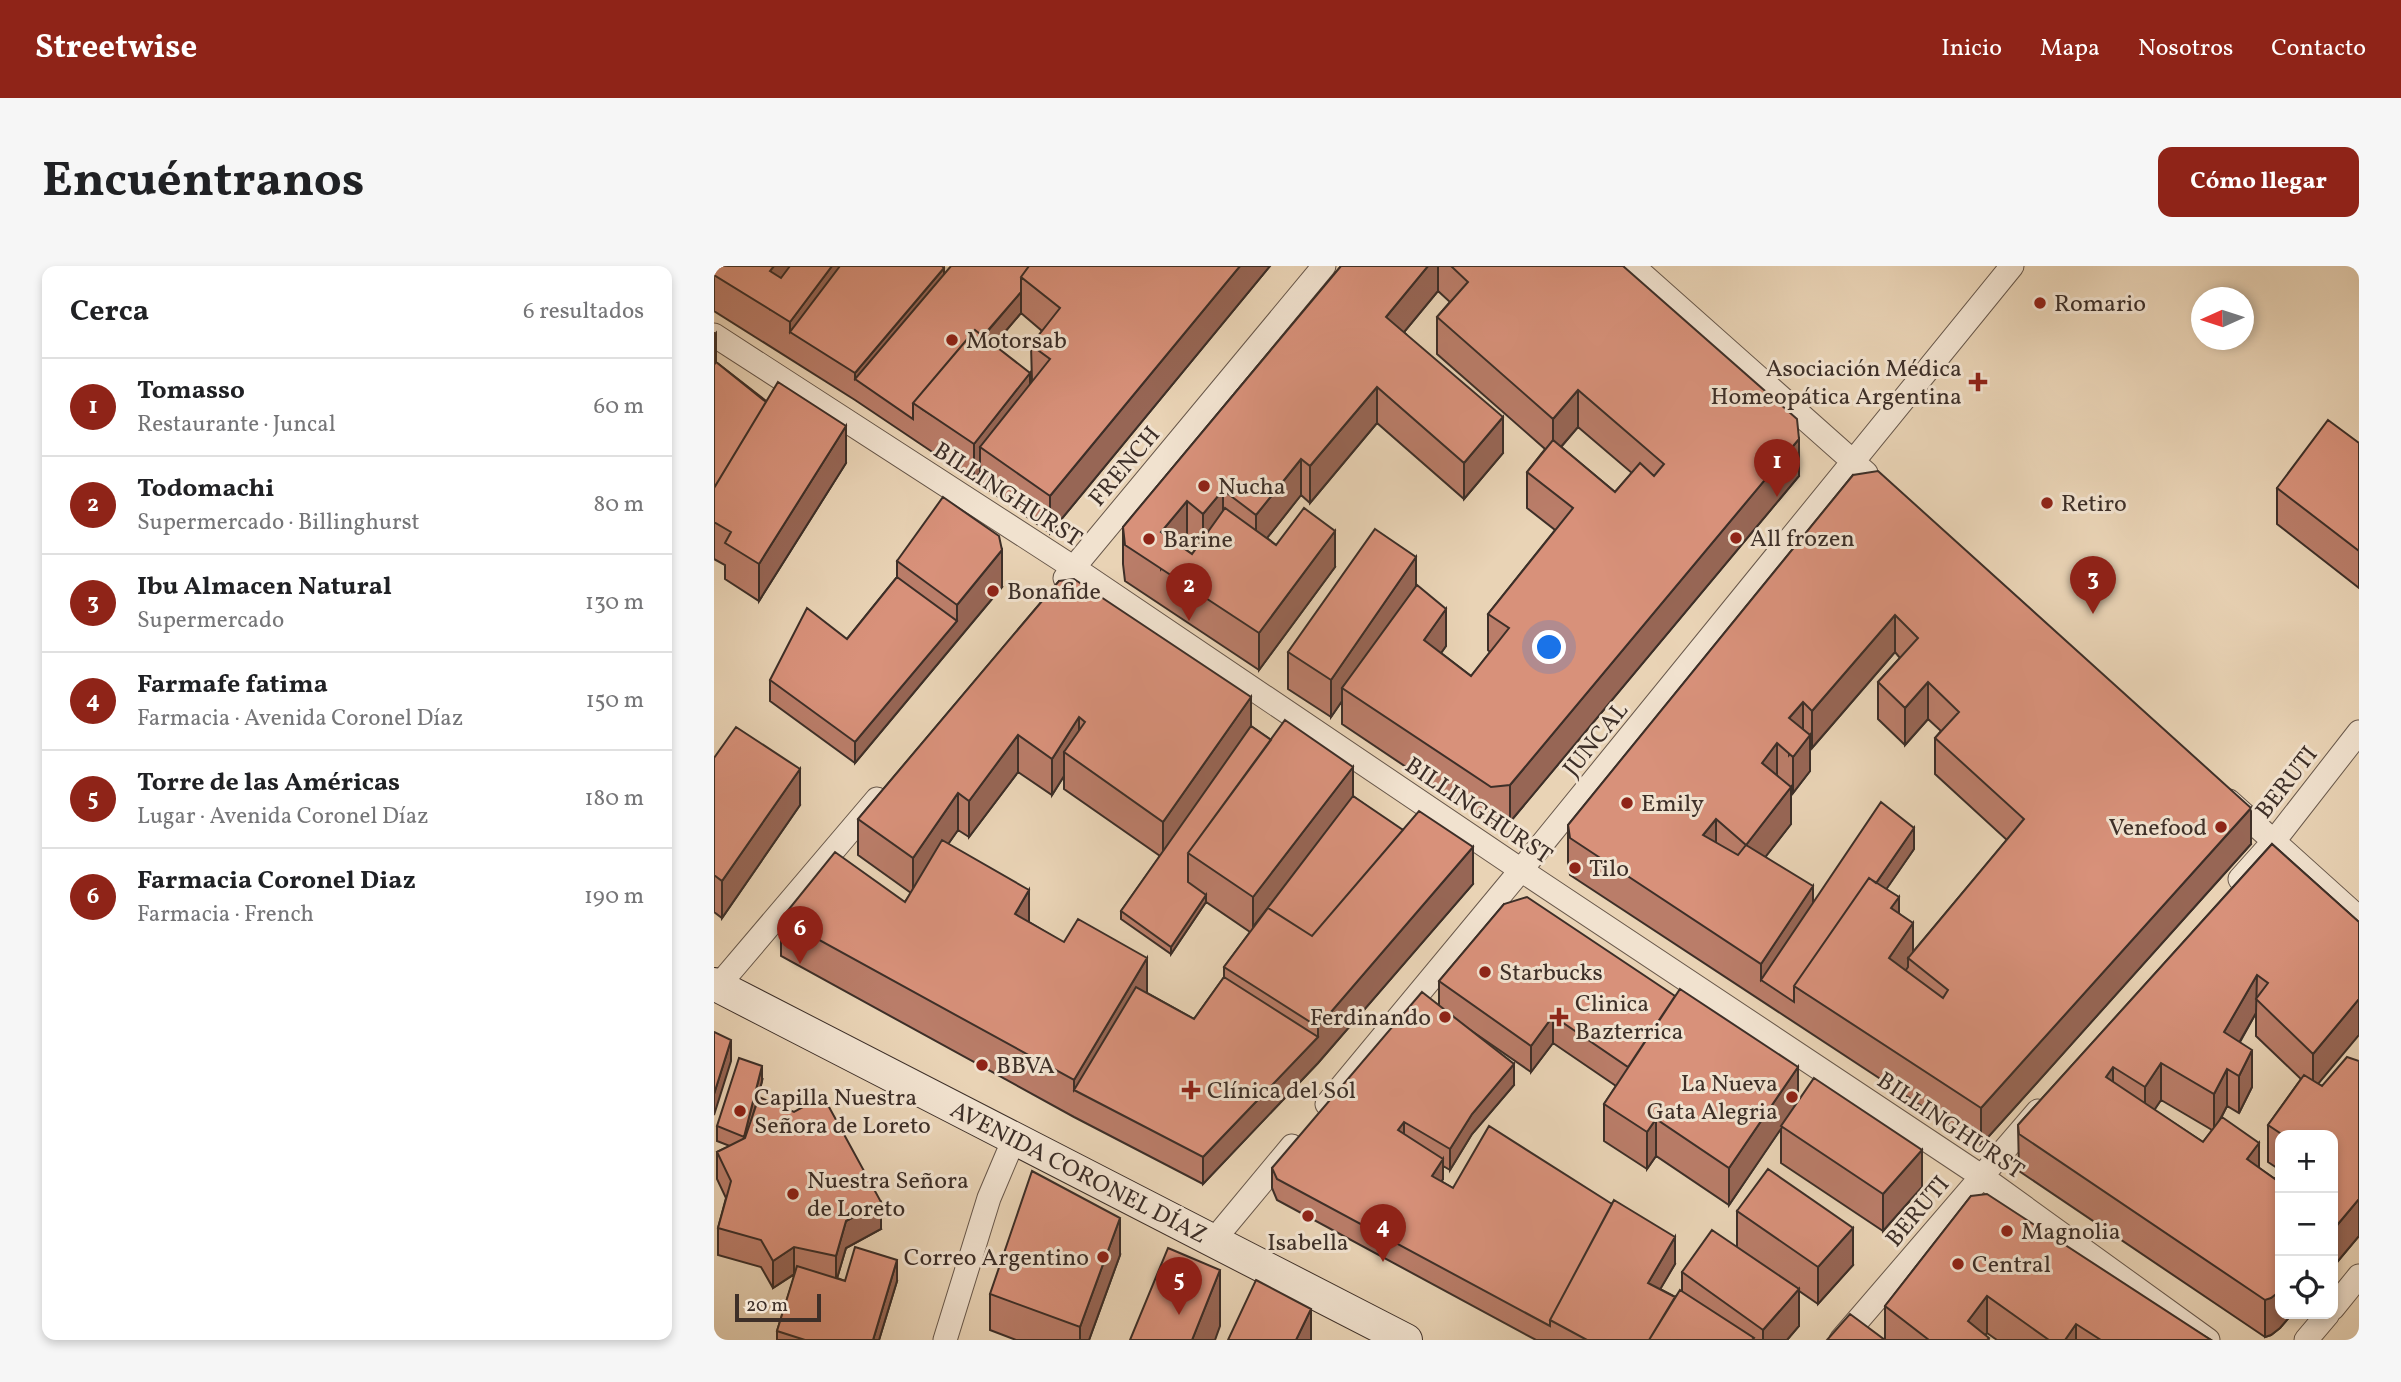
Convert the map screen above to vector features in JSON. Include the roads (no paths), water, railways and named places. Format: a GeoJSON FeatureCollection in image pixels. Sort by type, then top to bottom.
{"type":"FeatureCollection","features":[{"type":"Feature","properties":{"kind":"main road","name":"AVENIDA CORONEL DÍAZ"},"geometry":{"type":"LineString","coordinates":[[716,985],[1406,1340]]}},
{"type":"Feature","properties":{"kind":"street","name":"FRENCH"},"geometry":{"type":"LineString","coordinates":[[1050,596],[1324,266]]}},
{"type":"Feature","properties":{"kind":"street"},"geometry":{"type":"LineString","coordinates":[[1633,266],[1885,491]]}},
{"type":"Feature","properties":{"kind":"street","name":"JUNCAL"},"geometry":{"type":"LineString","coordinates":[[1213,1241],[1521,870],[2012,266]]}},
{"type":"Feature","properties":{"kind":"street","name":"BILLINGHURST"},"geometry":{"type":"LineString","coordinates":[[714,335],[1074,568],[1981,1176],[2208,1340]]}},
{"type":"Feature","properties":{"kind":"street","name":"BERUTI"},"geometry":{"type":"LineString","coordinates":[[2228,894],[2274,841],[2359,732]]}},
{"type":"Feature","properties":{"kind":"street"},"geometry":{"type":"LineString","coordinates":[[716,985],[890,784]]}},
{"type":"Feature","properties":{"kind":"street"},"geometry":{"type":"LineString","coordinates":[[2212,786],[2359,918]]}},
{"type":"Feature","properties":{"kind":"street","name":"BERUTI"},"geometry":{"type":"LineString","coordinates":[[1841,1340],[2054,1092]]}},
{"type":"Feature","properties":{"kind":"street"},"geometry":{"type":"LineString","coordinates":[[945,1340],[989,1198],[1014,1139]]}},
{"type":"Feature","properties":{"kind":"street"},"geometry":{"type":"LineString","coordinates":[[2338,1302],[2359,1276]]}},
{"type":"Feature","properties":{"kind":"street"},"geometry":{"type":"LineString","coordinates":[[2306,1340],[2324,1319]]}},
{"type":"Feature","properties":{"kind":"place","name":"Romario"},"geometry":{"type":"Point","coordinates":[2040,303]}},
{"type":"Feature","properties":{"kind":"place","name":"Motorsab"},"geometry":{"type":"Point","coordinates":[952,340]}},
{"type":"Feature","properties":{"kind":"place","name":"Asociación Médica Homeopática Argentina"},"geometry":{"type":"Point","coordinates":[1978,382]}},
{"type":"Feature","properties":{"kind":"place","name":"Nucha"},"geometry":{"type":"Point","coordinates":[1204,486]}},
{"type":"Feature","properties":{"kind":"place","name":"Tomasso"},"geometry":{"type":"Point","coordinates":[1777,497]}},
{"type":"Feature","properties":{"kind":"place","name":"Retiro"},"geometry":{"type":"Point","coordinates":[2047,503]}},
{"type":"Feature","properties":{"kind":"place","name":"All frozen"},"geometry":{"type":"Point","coordinates":[1736,538]}},
{"type":"Feature","properties":{"kind":"place","name":"Barine"},"geometry":{"type":"Point","coordinates":[1149,539]}},
{"type":"Feature","properties":{"kind":"place","name":"Bonafide"},"geometry":{"type":"Point","coordinates":[993,591]}},
{"type":"Feature","properties":{"kind":"place","name":"Ibu Almacen Natural"},"geometry":{"type":"Point","coordinates":[2093,614]}},
{"type":"Feature","properties":{"kind":"place","name":"Todomachi"},"geometry":{"type":"Point","coordinates":[1189,621]}},
{"type":"Feature","properties":{"kind":"place","name":"Emily"},"geometry":{"type":"Point","coordinates":[1627,803]}},
{"type":"Feature","properties":{"kind":"place","name":"Venefood"},"geometry":{"type":"Point","coordinates":[2221,827]}},
{"type":"Feature","properties":{"kind":"place","name":"Tilo"},"geometry":{"type":"Point","coordinates":[1575,868]}},
{"type":"Feature","properties":{"kind":"place","name":"Farmacia Coronel Diaz"},"geometry":{"type":"Point","coordinates":[800,964]}},
{"type":"Feature","properties":{"kind":"place","name":"Starbucks"},"geometry":{"type":"Point","coordinates":[1485,972]}},
{"type":"Feature","properties":{"kind":"place","name":"Ferdinando"},"geometry":{"type":"Point","coordinates":[1445,1017]}},
{"type":"Feature","properties":{"kind":"place","name":"Clinica Bazterrica"},"geometry":{"type":"Point","coordinates":[1559,1017]}},
{"type":"Feature","properties":{"kind":"place","name":"BBVA"},"geometry":{"type":"Point","coordinates":[982,1065]}},
{"type":"Feature","properties":{"kind":"place","name":"Clínica del Sol"},"geometry":{"type":"Point","coordinates":[1191,1090]}},
{"type":"Feature","properties":{"kind":"place","name":"La Nueva Gata Alegria"},"geometry":{"type":"Point","coordinates":[1792,1097]}},
{"type":"Feature","properties":{"kind":"place","name":"Capilla Nuestra Señora de Loreto"},"geometry":{"type":"Point","coordinates":[740,1111]}},
{"type":"Feature","properties":{"kind":"place","name":"Nuestra Señora de Loreto"},"geometry":{"type":"Point","coordinates":[793,1194]}},
{"type":"Feature","properties":{"kind":"place","name":"Isabella"},"geometry":{"type":"Point","coordinates":[1308,1216]}},
{"type":"Feature","properties":{"kind":"place","name":"Magnolia"},"geometry":{"type":"Point","coordinates":[2007,1231]}},
{"type":"Feature","properties":{"kind":"place","name":"Correo Argentino"},"geometry":{"type":"Point","coordinates":[1103,1257]}},
{"type":"Feature","properties":{"kind":"place","name":"Farmafe fatima"},"geometry":{"type":"Point","coordinates":[1383,1262]}},
{"type":"Feature","properties":{"kind":"place","name":"Central"},"geometry":{"type":"Point","coordinates":[1958,1264]}},
{"type":"Feature","properties":{"kind":"place","name":"Torre de las Américas"},"geometry":{"type":"Point","coordinates":[1179,1315]}}]}
